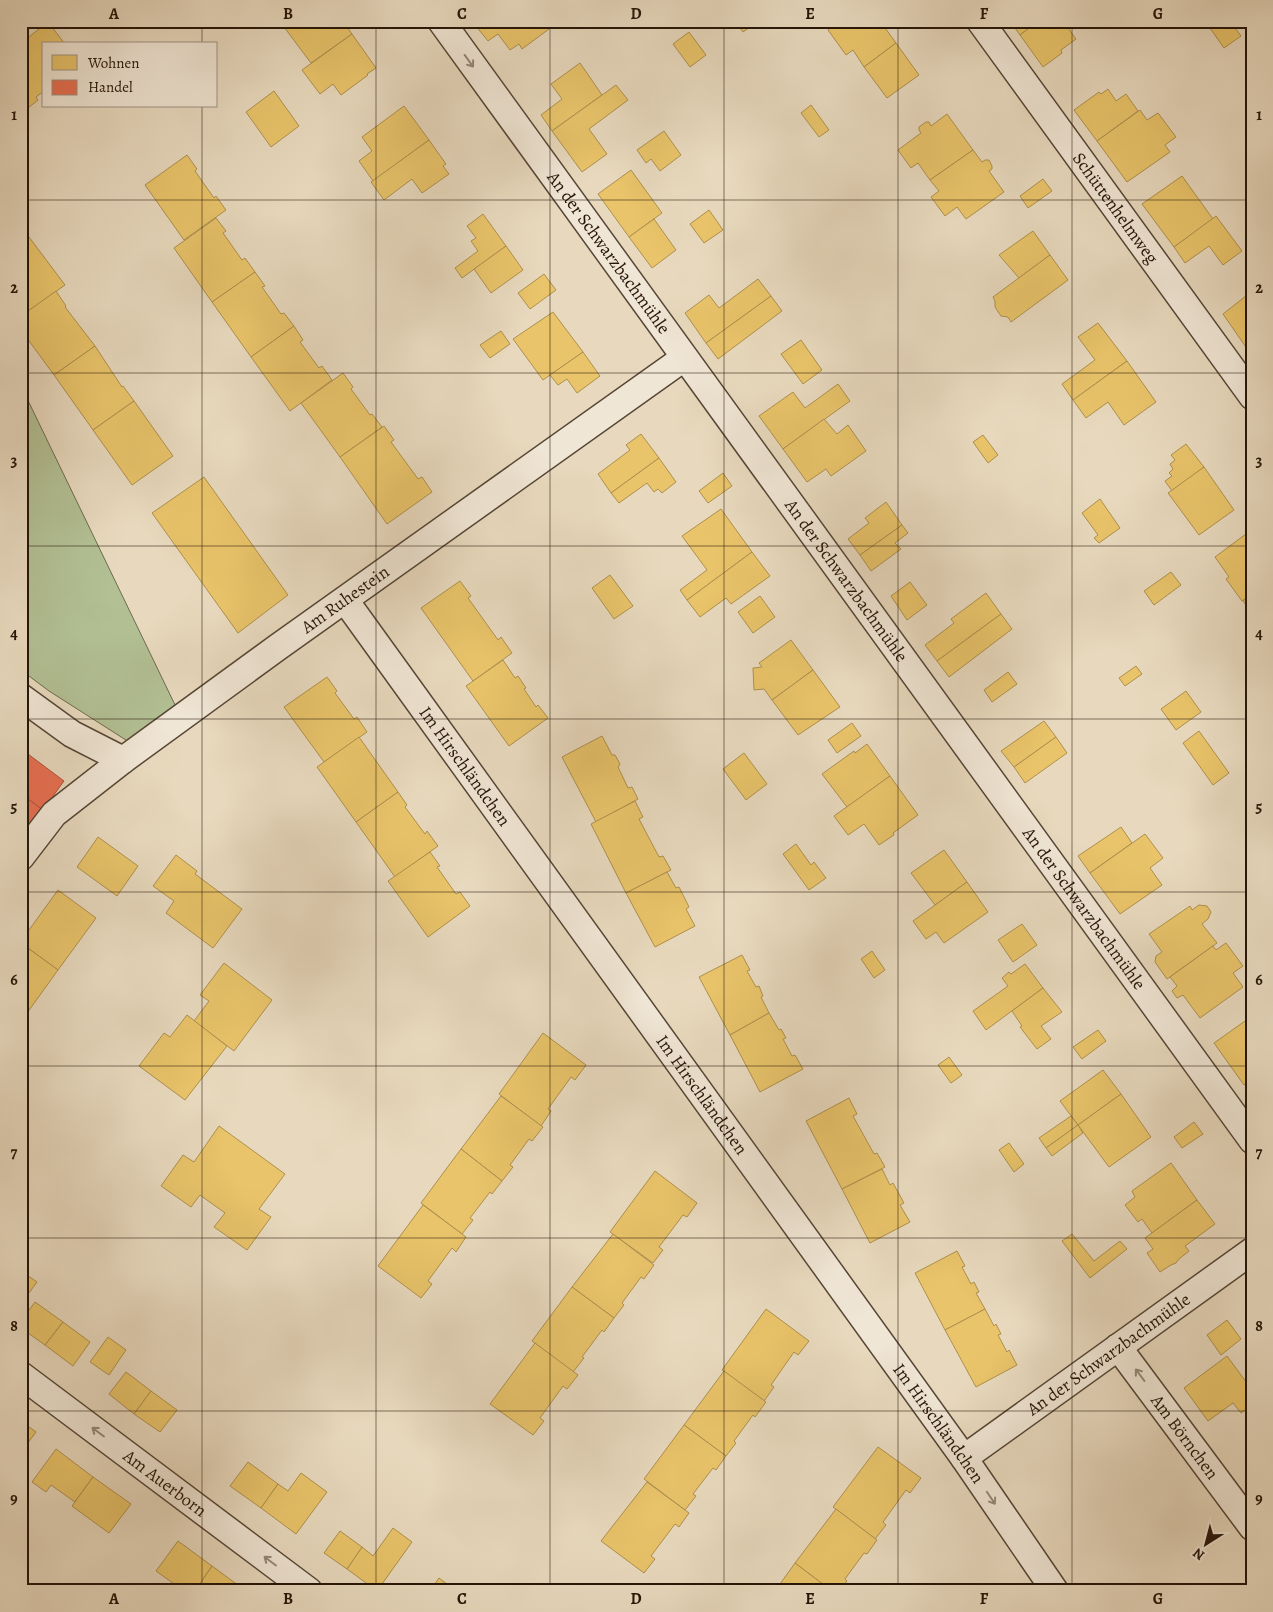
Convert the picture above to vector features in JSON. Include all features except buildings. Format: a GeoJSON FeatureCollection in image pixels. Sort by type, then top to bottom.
{"type":"FeatureCollection","features":[{"type":"Feature","properties":{"kind":"street","name":"An der Schwarzbachmühle"},"geometry":{"type":"LineString","coordinates":[[441,21],[1252,1140]]}},
{"type":"Feature","properties":{"kind":"street","name":"Schüttenhelmweg"},"geometry":{"type":"LineString","coordinates":[[980,21],[1252,396]]}},
{"type":"Feature","properties":{"kind":"street","name":"Am Ruhestein"},"geometry":{"type":"LineString","coordinates":[[21,857],[54,814],[123,760],[684,358]]}},
{"type":"Feature","properties":{"kind":"street","name":"Im Hirschländchen"},"geometry":{"type":"LineString","coordinates":[[345,600],[964,1458],[1055,1591]]}},
{"type":"Feature","properties":{"kind":"street"},"geometry":{"type":"LineString","coordinates":[[21,697],[72,734],[123,760]]}},
{"type":"Feature","properties":{"kind":"street","name":"An der Schwarzbachmühle"},"geometry":{"type":"LineString","coordinates":[[964,1458],[1252,1251]]}},
{"type":"Feature","properties":{"kind":"street","name":"Am Börnchen"},"geometry":{"type":"LineString","coordinates":[[1118,1347],[1252,1527]]}},
{"type":"Feature","properties":{"kind":"street","name":"Am Auerborn"},"geometry":{"type":"LineString","coordinates":[[21,1375],[309,1591]]}},
{"type":"Feature","properties":{"kind":"green space"},"geometry":{"type":"Polygon","coordinates":[[[21,386],[177,709],[129,742],[49,691],[21,670],[21,386]]]}}]}
